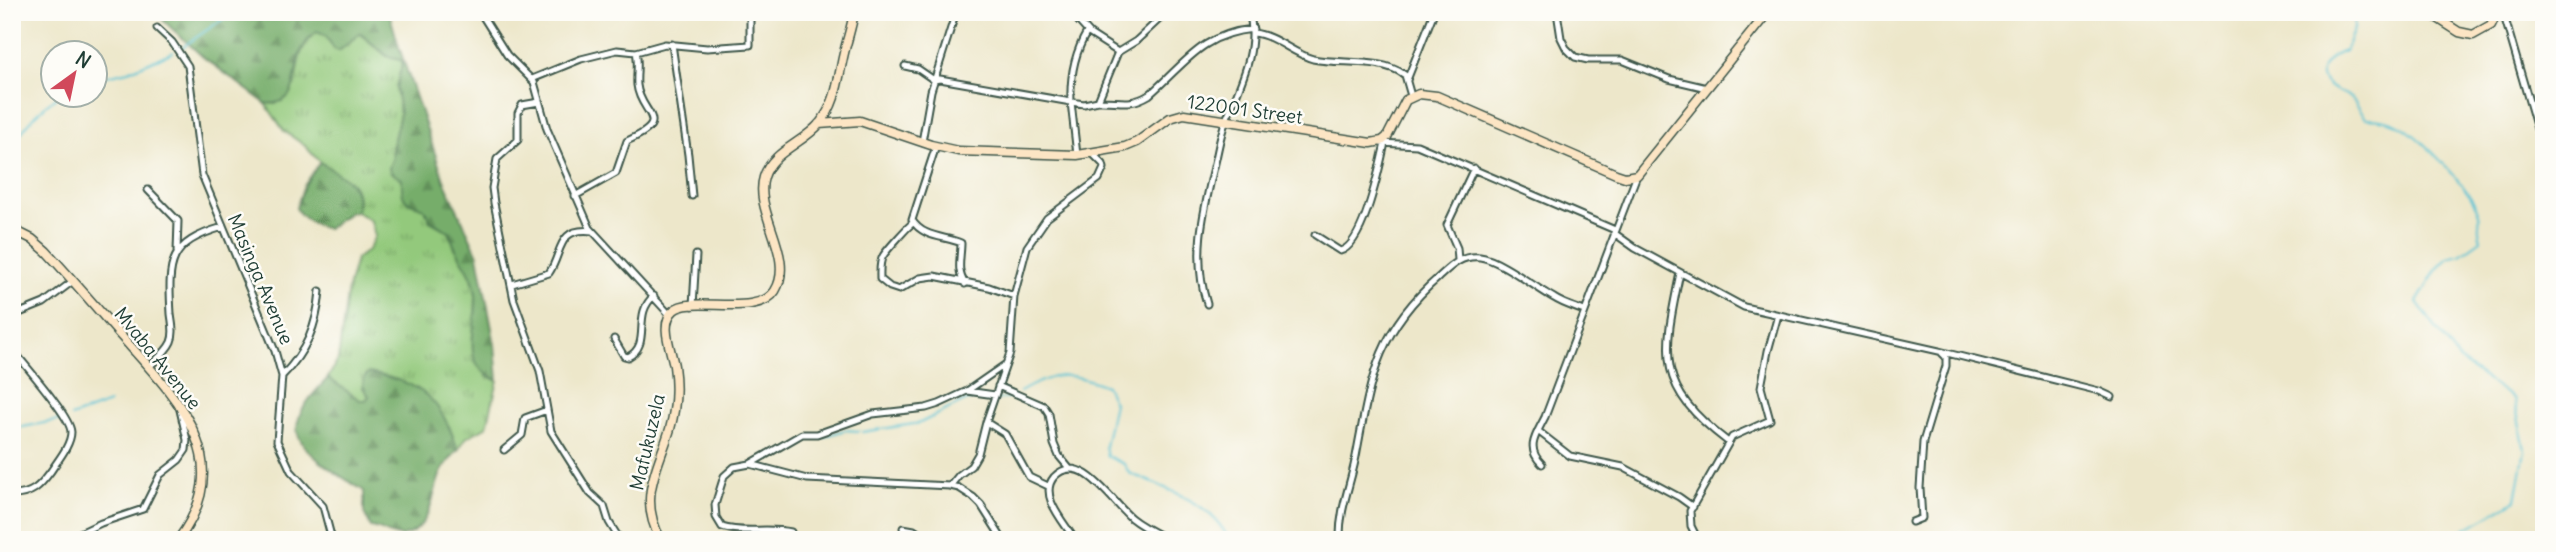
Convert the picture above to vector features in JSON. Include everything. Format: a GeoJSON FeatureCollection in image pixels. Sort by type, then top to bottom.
{"type":"FeatureCollection","features":[{"type":"Feature","properties":{"kind":"street"},"geometry":{"type":"LineString","coordinates":[[480,12],[507,55],[532,79],[547,129],[592,231],[670,315],[681,306],[760,302],[774,293],[780,276],[780,264],[764,200],[763,181],[772,162],[819,124],[836,93],[854,12]]}},
{"type":"Feature","properties":{"kind":"street"},"geometry":{"type":"LineString","coordinates":[[532,79],[617,50],[636,51],[665,44],[707,48],[750,45],[750,12]]}},
{"type":"Feature","properties":{"kind":"street"},"geometry":{"type":"LineString","coordinates":[[922,142],[928,102],[956,12]]}},
{"type":"Feature","properties":{"kind":"street"},"geometry":{"type":"LineString","coordinates":[[1070,12],[1083,24],[1087,32],[1118,52]]}},
{"type":"Feature","properties":{"kind":"street"},"geometry":{"type":"LineString","coordinates":[[1098,102],[1118,52],[1136,41],[1167,12]]}},
{"type":"Feature","properties":{"kind":"street"},"geometry":{"type":"LineString","coordinates":[[1207,304],[1200,279],[1199,244],[1207,195],[1226,121],[1236,100],[1249,56],[1253,31],[1249,12]]}},
{"type":"Feature","properties":{"kind":"street"},"geometry":{"type":"LineString","coordinates":[[1407,80],[1434,12]]}},
{"type":"Feature","properties":{"kind":"street"},"geometry":{"type":"LineString","coordinates":[[1557,12],[1561,38],[1575,57],[1588,60],[1622,60],[1660,76],[1707,88]]}},
{"type":"Feature","properties":{"kind":"street"},"geometry":{"type":"LineString","coordinates":[[1542,464],[1532,451],[1532,442],[1554,393],[1637,175],[1768,12]]}},
{"type":"Feature","properties":{"kind":"street"},"geometry":{"type":"LineString","coordinates":[[2428,12],[2459,32],[2473,35],[2491,25],[2497,12]]}},
{"type":"Feature","properties":{"kind":"street"},"geometry":{"type":"LineString","coordinates":[[2503,12],[2544,153]]}},
{"type":"Feature","properties":{"kind":"street","name":"Masinga Avenue"},"geometry":{"type":"LineString","coordinates":[[157,28],[172,42],[188,66],[202,175],[269,333],[282,376],[276,441],[291,471],[323,506],[332,540]]}},
{"type":"Feature","properties":{"kind":"street"},"geometry":{"type":"LineString","coordinates":[[905,66],[918,69],[934,80],[1084,104],[1127,103],[1139,101],[1149,95],[1208,42],[1227,33],[1253,31],[1313,59],[1345,61],[1402,72],[1411,96]]}},
{"type":"Feature","properties":{"kind":"street"},"geometry":{"type":"LineString","coordinates":[[1077,155],[1071,102],[1074,64],[1087,32]]}},
{"type":"Feature","properties":{"kind":"street"},"geometry":{"type":"LineString","coordinates":[[672,44],[692,196]]}},
{"type":"Feature","properties":{"kind":"street"},"geometry":{"type":"LineString","coordinates":[[575,196],[611,177],[619,167],[628,141],[648,131],[652,125],[652,118],[638,89],[636,51]]}},
{"type":"Feature","properties":{"kind":"street"},"geometry":{"type":"LineString","coordinates":[[1315,235],[1340,251],[1348,249],[1365,217],[1381,143],[1390,132],[1403,103],[1411,96],[1425,93],[1620,176],[1637,175]]}},
{"type":"Feature","properties":{"kind":"street"},"geometry":{"type":"LineString","coordinates":[[539,102],[522,105],[519,109],[518,140],[498,159],[492,188],[494,203],[514,300],[540,371],[549,424],[556,440],[590,493],[604,506],[609,522],[620,540]]}},
{"type":"Feature","properties":{"kind":"street","name":"122001 Street"},"geometry":{"type":"LineString","coordinates":[[819,124],[860,121],[922,142],[964,151],[1077,155],[1125,147],[1137,142],[1176,115],[1381,143]]}},
{"type":"Feature","properties":{"kind":"street"},"geometry":{"type":"LineString","coordinates":[[1381,143],[1417,145],[1474,168],[1615,232],[1635,248],[1738,304],[1939,351],[2099,391],[2112,397]]}},
{"type":"Feature","properties":{"kind":"street"},"geometry":{"type":"LineString","coordinates":[[913,223],[936,146]]}},
{"type":"Feature","properties":{"kind":"street"},"geometry":{"type":"LineString","coordinates":[[950,486],[975,461],[1011,345],[1014,296],[1027,247],[1039,227],[1058,208],[1095,184],[1103,173],[1103,164],[1091,152]]}},
{"type":"Feature","properties":{"kind":"street"},"geometry":{"type":"LineString","coordinates":[[1458,260],[1457,248],[1447,225],[1474,168]]}},
{"type":"Feature","properties":{"kind":"street"},"geometry":{"type":"LineString","coordinates":[[148,190],[178,221],[177,252],[171,271],[172,341],[149,367]]}},
{"type":"Feature","properties":{"kind":"street"},"geometry":{"type":"LineString","coordinates":[[913,223],[907,226],[883,255],[880,279],[890,287],[899,290],[920,278],[928,277],[989,287],[1014,296]]}},
{"type":"Feature","properties":{"kind":"street"},"geometry":{"type":"LineString","coordinates":[[913,223],[936,237],[961,243],[959,261],[965,284]]}},
{"type":"Feature","properties":{"kind":"street"},"geometry":{"type":"LineString","coordinates":[[177,252],[190,240],[223,227]]}},
{"type":"Feature","properties":{"kind":"street","name":"Mvaba Avenue"},"geometry":{"type":"LineString","coordinates":[[12,229],[38,243],[181,405],[196,435],[202,473],[195,508],[178,540]]}},
{"type":"Feature","properties":{"kind":"street"},"geometry":{"type":"LineString","coordinates":[[512,284],[549,273],[561,243],[567,237],[581,231],[592,231]]}},
{"type":"Feature","properties":{"kind":"street"},"geometry":{"type":"LineString","coordinates":[[693,306],[696,255]]}},
{"type":"Feature","properties":{"kind":"street"},"geometry":{"type":"LineString","coordinates":[[1340,540],[1339,521],[1374,371],[1386,339],[1422,291],[1458,260],[1481,257],[1513,272],[1557,300],[1584,311]]}},
{"type":"Feature","properties":{"kind":"street"},"geometry":{"type":"LineString","coordinates":[[1680,273],[1668,344],[1670,372],[1688,407],[1727,441]]}},
{"type":"Feature","properties":{"kind":"street"},"geometry":{"type":"LineString","coordinates":[[12,316],[44,303],[73,281]]}},
{"type":"Feature","properties":{"kind":"street"},"geometry":{"type":"LineString","coordinates":[[282,376],[310,341],[320,291]]}},
{"type":"Feature","properties":{"kind":"street"},"geometry":{"type":"LineString","coordinates":[[614,339],[624,356],[628,357],[634,353],[641,341],[643,309],[654,296]]}},
{"type":"Feature","properties":{"kind":"street","name":"Mafukuzela"},"geometry":{"type":"LineString","coordinates":[[661,540],[653,525],[649,497],[676,400],[674,365],[667,330],[670,315]]}},
{"type":"Feature","properties":{"kind":"street"},"geometry":{"type":"LineString","coordinates":[[1698,540],[1691,526],[1690,511],[1727,441],[1770,420],[1761,387],[1778,315]]}},
{"type":"Feature","properties":{"kind":"street"},"geometry":{"type":"LineString","coordinates":[[12,349],[67,417],[71,433],[63,451],[38,487],[26,495],[12,495]]}},
{"type":"Feature","properties":{"kind":"street"},"geometry":{"type":"LineString","coordinates":[[1912,522],[1922,518],[1920,488],[1923,442],[1946,366],[1946,357],[1939,351]]}},
{"type":"Feature","properties":{"kind":"street"},"geometry":{"type":"LineString","coordinates":[[790,532],[777,529],[729,529],[718,523],[715,505],[726,472],[734,467],[750,464],[802,434],[817,434],[873,414],[926,408],[967,391],[1006,363]]}},
{"type":"Feature","properties":{"kind":"street"},"geometry":{"type":"LineString","coordinates":[[998,386],[1044,406],[1049,414],[1054,444],[1059,456],[1069,468],[1083,471],[1132,519],[1169,540]]}},
{"type":"Feature","properties":{"kind":"street"},"geometry":{"type":"LineString","coordinates":[[967,391],[995,395]]}},
{"type":"Feature","properties":{"kind":"street"},"geometry":{"type":"LineString","coordinates":[[65,540],[102,523],[143,509],[160,475],[179,460],[186,450],[181,405]]}},
{"type":"Feature","properties":{"kind":"street"},"geometry":{"type":"LineString","coordinates":[[504,450],[522,435],[525,418],[547,410]]}},
{"type":"Feature","properties":{"kind":"street"},"geometry":{"type":"LineString","coordinates":[[986,422],[1000,428],[1005,434],[1029,477],[1048,486]]}},
{"type":"Feature","properties":{"kind":"street"},"geometry":{"type":"LineString","coordinates":[[1538,431],[1570,456],[1623,467],[1693,507]]}},
{"type":"Feature","properties":{"kind":"street"},"geometry":{"type":"LineString","coordinates":[[750,464],[807,479],[950,486],[974,496],[1003,540]]}},
{"type":"Feature","properties":{"kind":"street"},"geometry":{"type":"LineString","coordinates":[[1069,468],[1056,475],[1048,486],[1049,498],[1075,540]]}},
{"type":"Feature","properties":{"kind":"street"},"geometry":{"type":"LineString","coordinates":[[903,528],[914,530],[930,540]]}},
{"type":"Feature","properties":{"kind":"green space"},"geometry":{"type":"Polygon","coordinates":[[[154,12],[389,12],[444,180],[478,255],[495,345],[498,380],[485,373],[474,355],[472,344],[475,289],[449,232],[430,221],[424,209],[407,201],[402,193],[402,179],[390,172],[392,147],[400,114],[396,87],[403,61],[387,56],[360,33],[339,51],[334,49],[326,36],[317,32],[301,52],[292,90],[288,96],[283,101],[265,103],[203,57],[154,12]]]}},
{"type":"Feature","properties":{"kind":"green space"},"geometry":{"type":"Polygon","coordinates":[[[317,31],[326,36],[334,49],[359,33],[387,56],[403,61],[396,87],[400,114],[389,167],[402,179],[406,198],[422,208],[430,221],[449,232],[455,248],[465,262],[476,294],[475,317],[486,376],[498,380],[487,426],[466,438],[458,450],[449,426],[363,388],[369,396],[366,400],[360,400],[328,378],[338,360],[348,288],[356,259],[368,250],[375,236],[371,221],[357,212],[358,198],[353,184],[320,162],[304,145],[284,131],[265,103],[275,104],[295,85],[303,49],[317,31]]]}},
{"type":"Feature","properties":{"kind":"green space"},"geometry":{"type":"Polygon","coordinates":[[[320,162],[348,181],[357,201],[357,212],[350,212],[327,229],[309,222],[296,208],[304,186],[320,162]]]}},
{"type":"Feature","properties":{"kind":"green space"},"geometry":{"type":"Polygon","coordinates":[[[369,373],[403,382],[427,396],[444,417],[458,450],[440,474],[424,521],[411,533],[402,536],[371,527],[364,513],[364,491],[314,456],[299,438],[297,429],[300,414],[328,378],[360,400],[366,400],[369,396],[363,382],[369,373]]]}},
{"type":"Feature","properties":{"kind":"waterway"},"geometry":{"type":"LineString","coordinates":[[181,48],[233,12]]}},
{"type":"Feature","properties":{"kind":"waterway"},"geometry":{"type":"LineString","coordinates":[[2354,12],[2354,29],[2345,51],[2325,64],[2322,75],[2332,88],[2351,98],[2366,118],[2394,123],[2412,134],[2446,167],[2475,204],[2479,214],[2481,240],[2460,255],[2448,258],[2437,269],[2417,302],[2460,361],[2514,399],[2525,450],[2516,500],[2446,540]]}},
{"type":"Feature","properties":{"kind":"waterway"},"geometry":{"type":"LineString","coordinates":[[108,76],[128,71],[173,52]]}},
{"type":"Feature","properties":{"kind":"waterway"},"geometry":{"type":"LineString","coordinates":[[12,146],[43,108]]}},
{"type":"Feature","properties":{"kind":"waterway"},"geometry":{"type":"LineString","coordinates":[[1020,392],[1043,380],[1062,376],[1081,378],[1106,386],[1114,403],[1105,446],[1107,456],[1124,464],[1129,473],[1199,506],[1211,515],[1229,540]]}},
{"type":"Feature","properties":{"kind":"waterway"},"geometry":{"type":"LineString","coordinates":[[996,400],[1014,396]]}},
{"type":"Feature","properties":{"kind":"waterway"},"geometry":{"type":"LineString","coordinates":[[862,432],[920,423],[967,400],[990,399]]}},
{"type":"Feature","properties":{"kind":"waterway"},"geometry":{"type":"LineString","coordinates":[[71,417],[109,403]]}},
{"type":"Feature","properties":{"kind":"waterway"},"geometry":{"type":"LineString","coordinates":[[12,429],[60,420]]}},
{"type":"Feature","properties":{"kind":"waterway"},"geometry":{"type":"LineString","coordinates":[[823,437],[845,430],[859,431]]}}]}
